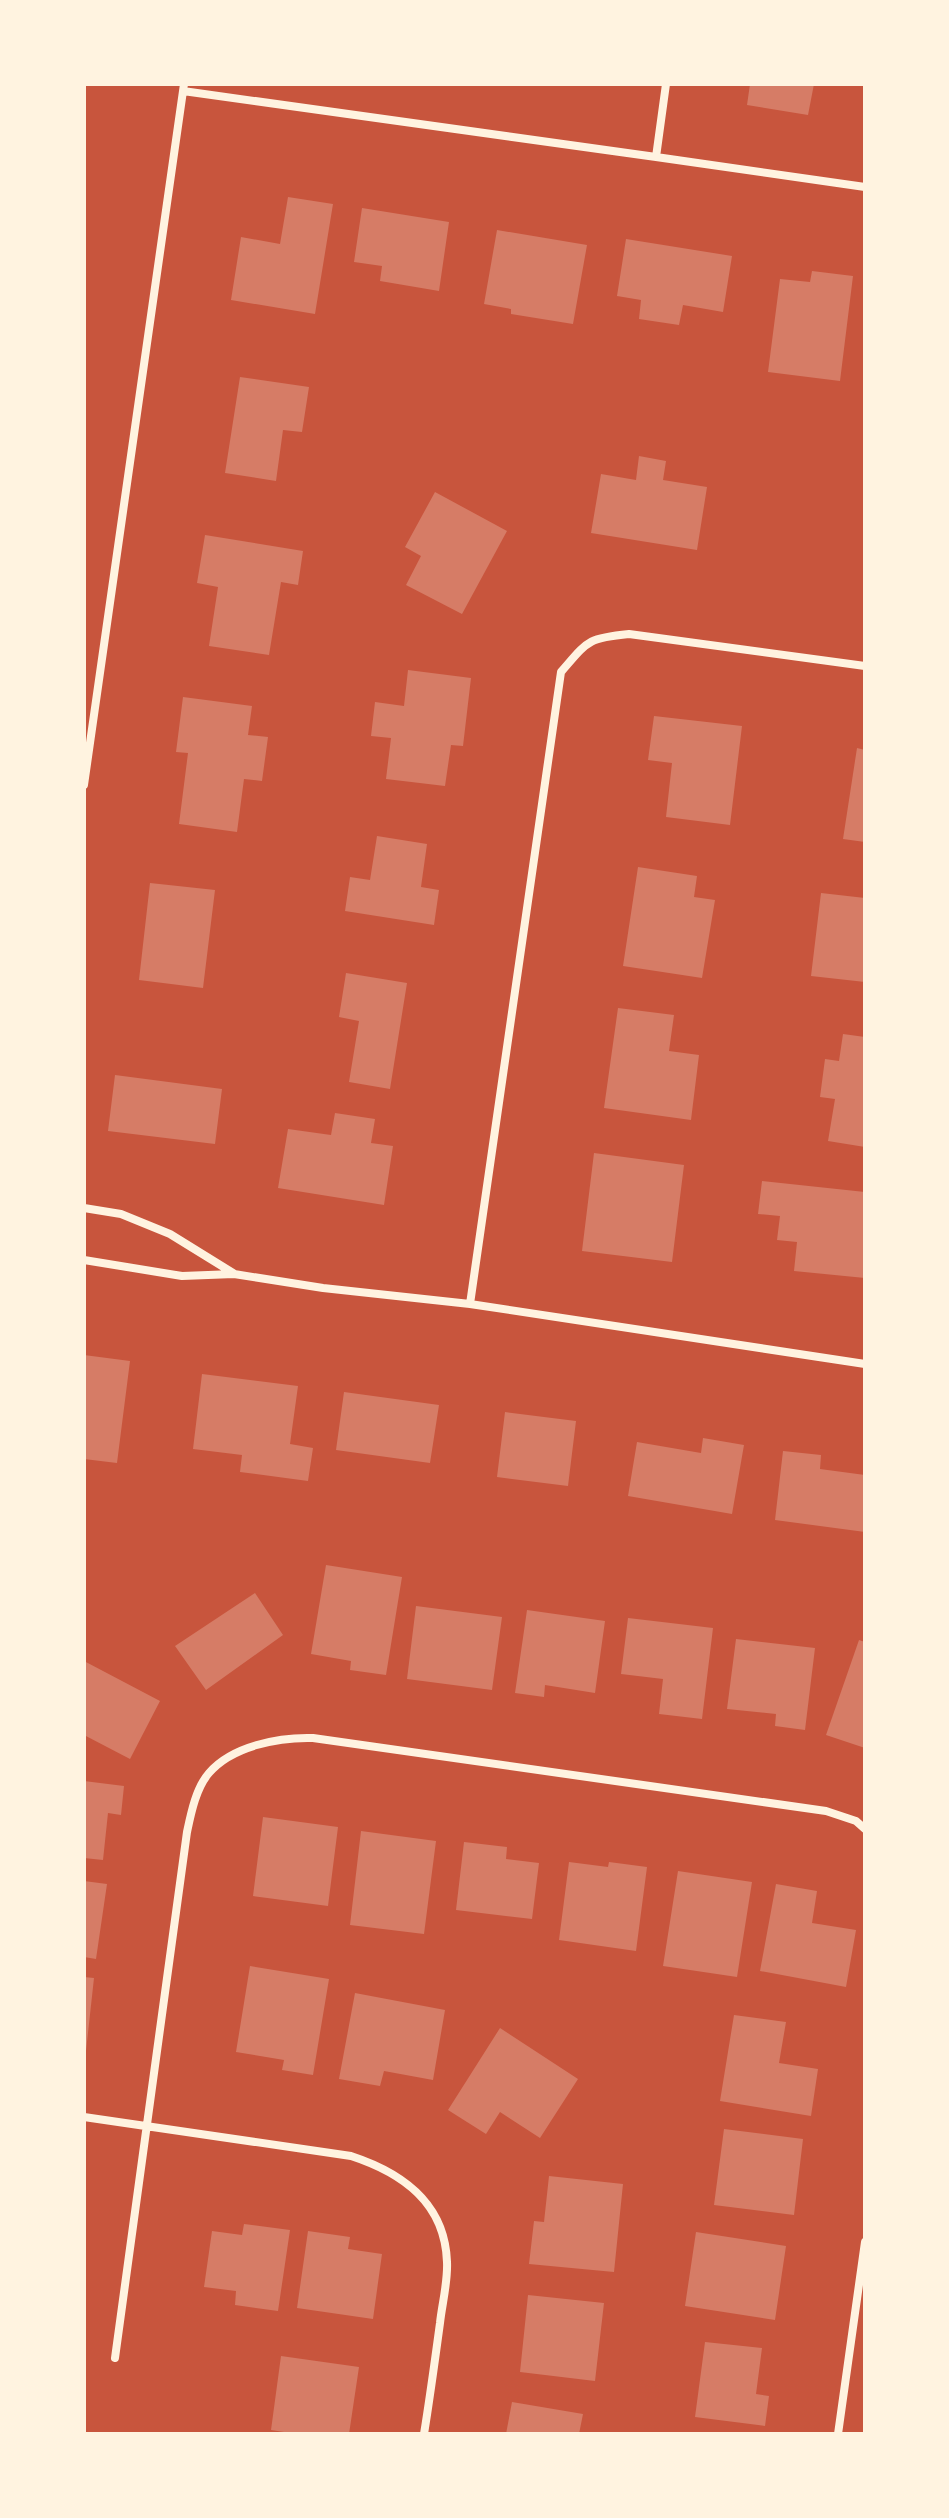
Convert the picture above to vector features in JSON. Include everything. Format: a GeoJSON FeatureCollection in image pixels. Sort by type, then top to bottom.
{"type":"FeatureCollection","features":[{"type":"Feature","properties":{"kind":"street"},"geometry":{"type":"LineString","coordinates":[[656,157],[666,84]]}},
{"type":"Feature","properties":{"kind":"street"},"geometry":{"type":"LineString","coordinates":[[84,785],[183,88],[865,187]]}},
{"type":"Feature","properties":{"kind":"street"},"geometry":{"type":"LineString","coordinates":[[470,1304],[561,672],[587,642],[598,637],[629,634],[865,666]]}},
{"type":"Feature","properties":{"kind":"street"},"geometry":{"type":"LineString","coordinates":[[84,1208],[121,1214],[170,1234],[234,1274]]}},
{"type":"Feature","properties":{"kind":"street"},"geometry":{"type":"LineString","coordinates":[[84,1260],[182,1276],[234,1274],[323,1288],[470,1304],[865,1364]]}},
{"type":"Feature","properties":{"kind":"street"},"geometry":{"type":"LineString","coordinates":[[115,2358],[193,1806],[208,1773],[237,1752],[289,1737],[313,1738],[826,1811],[856,1821],[865,1829]]}},
{"type":"Feature","properties":{"kind":"street"},"geometry":{"type":"LineString","coordinates":[[84,2117],[351,2156],[380,2165],[408,2183],[434,2213],[444,2233],[448,2265],[424,2434]]}},
{"type":"Feature","properties":{"kind":"street"},"geometry":{"type":"LineString","coordinates":[[838,2434],[865,2242]]}},
{"type":"Feature","properties":{"kind":"building"},"geometry":{"type":"Polygon","coordinates":[[[750,84],[814,84],[808,115],[747,105],[750,84]]]}},
{"type":"Feature","properties":{"kind":"building"},"geometry":{"type":"Polygon","coordinates":[[[288,197],[333,204],[315,314],[231,300],[241,237],[280,244],[288,197]]]}},
{"type":"Feature","properties":{"kind":"building"},"geometry":{"type":"Polygon","coordinates":[[[362,208],[449,222],[439,291],[380,281],[382,266],[354,262],[362,208]]]}},
{"type":"Feature","properties":{"kind":"building"},"geometry":{"type":"Polygon","coordinates":[[[497,230],[587,245],[573,324],[511,314],[511,309],[484,304],[497,230]]]}},
{"type":"Feature","properties":{"kind":"building"},"geometry":{"type":"Polygon","coordinates":[[[626,239],[732,256],[723,312],[683,305],[679,325],[639,319],[641,300],[617,296],[626,239]]]}},
{"type":"Feature","properties":{"kind":"building"},"geometry":{"type":"Polygon","coordinates":[[[812,271],[853,276],[840,381],[768,372],[780,279],[810,282],[812,271]]]}},
{"type":"Feature","properties":{"kind":"building"},"geometry":{"type":"Polygon","coordinates":[[[240,377],[309,387],[302,432],[283,430],[276,481],[225,473],[240,377]]]}},
{"type":"Feature","properties":{"kind":"building"},"geometry":{"type":"Polygon","coordinates":[[[639,456],[666,461],[663,480],[707,487],[697,550],[591,533],[601,474],[636,480],[639,456]]]}},
{"type":"Feature","properties":{"kind":"building"},"geometry":{"type":"Polygon","coordinates":[[[435,492],[507,531],[462,614],[406,585],[421,556],[405,547],[435,492]]]}},
{"type":"Feature","properties":{"kind":"building"},"geometry":{"type":"Polygon","coordinates":[[[205,535],[303,551],[298,585],[281,582],[269,655],[209,646],[218,587],[197,583],[205,535]]]}},
{"type":"Feature","properties":{"kind":"building"},"geometry":{"type":"Polygon","coordinates":[[[408,670],[471,678],[463,746],[451,745],[445,786],[386,779],[391,738],[371,736],[375,702],[404,706],[408,670]]]}},
{"type":"Feature","properties":{"kind":"building"},"geometry":{"type":"Polygon","coordinates":[[[183,697],[252,706],[248,735],[268,737],[262,781],[244,779],[237,832],[179,824],[188,753],[176,752],[183,697]]]}},
{"type":"Feature","properties":{"kind":"building"},"geometry":{"type":"Polygon","coordinates":[[[654,716],[742,726],[730,825],[666,817],[672,763],[648,760],[654,716]]]}},
{"type":"Feature","properties":{"kind":"building"},"geometry":{"type":"Polygon","coordinates":[[[857,748],[865,750],[865,842],[843,839],[857,748]]]}},
{"type":"Feature","properties":{"kind":"building"},"geometry":{"type":"Polygon","coordinates":[[[377,836],[427,844],[421,887],[439,890],[434,925],[345,911],[350,877],[370,880],[377,836]]]}},
{"type":"Feature","properties":{"kind":"building"},"geometry":{"type":"Polygon","coordinates":[[[638,867],[697,876],[694,897],[715,900],[702,978],[623,966],[638,867]]]}},
{"type":"Feature","properties":{"kind":"building"},"geometry":{"type":"Polygon","coordinates":[[[150,883],[215,890],[203,988],[139,980],[150,883]]]}},
{"type":"Feature","properties":{"kind":"building"},"geometry":{"type":"Polygon","coordinates":[[[821,893],[865,898],[865,982],[811,976],[821,893]]]}},
{"type":"Feature","properties":{"kind":"building"},"geometry":{"type":"Polygon","coordinates":[[[346,973],[407,983],[390,1089],[349,1082],[359,1021],[339,1017],[346,973]]]}},
{"type":"Feature","properties":{"kind":"building"},"geometry":{"type":"Polygon","coordinates":[[[618,1008],[674,1015],[669,1051],[699,1055],[691,1120],[604,1108],[618,1008]]]}},
{"type":"Feature","properties":{"kind":"building"},"geometry":{"type":"Polygon","coordinates":[[[843,1034],[865,1037],[865,1147],[828,1141],[835,1099],[820,1097],[825,1059],[839,1061],[843,1034]]]}},
{"type":"Feature","properties":{"kind":"building"},"geometry":{"type":"Polygon","coordinates":[[[115,1075],[222,1089],[215,1144],[108,1131],[115,1075]]]}},
{"type":"Feature","properties":{"kind":"building"},"geometry":{"type":"Polygon","coordinates":[[[335,1113],[375,1119],[371,1143],[393,1146],[384,1205],[278,1188],[288,1129],[331,1135],[335,1113]]]}},
{"type":"Feature","properties":{"kind":"building"},"geometry":{"type":"Polygon","coordinates":[[[594,1153],[684,1165],[672,1262],[582,1251],[594,1153]]]}},
{"type":"Feature","properties":{"kind":"building"},"geometry":{"type":"Polygon","coordinates":[[[762,1181],[865,1192],[865,1278],[794,1271],[797,1242],[777,1240],[780,1216],[758,1214],[762,1181]]]}},
{"type":"Feature","properties":{"kind":"building"},"geometry":{"type":"Polygon","coordinates":[[[84,1355],[130,1361],[117,1463],[84,1459],[84,1355]]]}},
{"type":"Feature","properties":{"kind":"building"},"geometry":{"type":"Polygon","coordinates":[[[202,1374],[298,1386],[290,1444],[313,1448],[308,1481],[240,1472],[242,1455],[193,1449],[202,1374]]]}},
{"type":"Feature","properties":{"kind":"building"},"geometry":{"type":"Polygon","coordinates":[[[344,1392],[439,1405],[430,1463],[336,1450],[344,1392]]]}},
{"type":"Feature","properties":{"kind":"building"},"geometry":{"type":"Polygon","coordinates":[[[505,1412],[576,1421],[568,1486],[497,1477],[505,1412]]]}},
{"type":"Feature","properties":{"kind":"building"},"geometry":{"type":"Polygon","coordinates":[[[703,1438],[744,1445],[732,1514],[628,1496],[637,1442],[701,1453],[703,1438]]]}},
{"type":"Feature","properties":{"kind":"building"},"geometry":{"type":"Polygon","coordinates":[[[783,1451],[821,1455],[820,1469],[865,1475],[865,1532],[775,1520],[783,1451]]]}},
{"type":"Feature","properties":{"kind":"building"},"geometry":{"type":"Polygon","coordinates":[[[326,1565],[402,1577],[386,1675],[350,1670],[351,1661],[311,1654],[326,1565]]]}},
{"type":"Feature","properties":{"kind":"building"},"geometry":{"type":"Polygon","coordinates":[[[255,1593],[283,1635],[206,1690],[175,1646],[255,1593]]]}},
{"type":"Feature","properties":{"kind":"building"},"geometry":{"type":"Polygon","coordinates":[[[416,1606],[502,1617],[492,1690],[407,1679],[416,1606]]]}},
{"type":"Feature","properties":{"kind":"building"},"geometry":{"type":"Polygon","coordinates":[[[527,1610],[605,1621],[595,1693],[545,1685],[544,1697],[515,1693],[527,1610]]]}},
{"type":"Feature","properties":{"kind":"building"},"geometry":{"type":"Polygon","coordinates":[[[628,1618],[713,1628],[702,1719],[659,1714],[663,1679],[621,1674],[628,1618]]]}},
{"type":"Feature","properties":{"kind":"building"},"geometry":{"type":"Polygon","coordinates":[[[736,1639],[815,1648],[805,1730],[775,1726],[776,1714],[727,1709],[736,1639]]]}},
{"type":"Feature","properties":{"kind":"building"},"geometry":{"type":"Polygon","coordinates":[[[859,1640],[865,1642],[865,1748],[826,1735],[859,1640]]]}},
{"type":"Feature","properties":{"kind":"building"},"geometry":{"type":"Polygon","coordinates":[[[84,1661],[160,1701],[130,1759],[84,1735],[84,1661]]]}},
{"type":"Feature","properties":{"kind":"building"},"geometry":{"type":"Polygon","coordinates":[[[84,1781],[124,1786],[121,1815],[108,1813],[103,1860],[84,1858],[84,1781]]]}},
{"type":"Feature","properties":{"kind":"building"},"geometry":{"type":"Polygon","coordinates":[[[263,1817],[338,1827],[328,1906],[253,1896],[263,1817]]]}},
{"type":"Feature","properties":{"kind":"building"},"geometry":{"type":"Polygon","coordinates":[[[361,1831],[436,1841],[424,1934],[350,1925],[361,1831]]]}},
{"type":"Feature","properties":{"kind":"building"},"geometry":{"type":"Polygon","coordinates":[[[464,1842],[507,1847],[506,1859],[539,1863],[532,1919],[456,1910],[464,1842]]]}},
{"type":"Feature","properties":{"kind":"building"},"geometry":{"type":"Polygon","coordinates":[[[569,1862],[608,1867],[609,1862],[647,1867],[636,1951],[559,1940],[569,1862]]]}},
{"type":"Feature","properties":{"kind":"building"},"geometry":{"type":"Polygon","coordinates":[[[678,1871],[752,1882],[737,1977],[663,1966],[678,1871]]]}},
{"type":"Feature","properties":{"kind":"building"},"geometry":{"type":"Polygon","coordinates":[[[84,1881],[107,1884],[96,1959],[84,1957],[84,1881]]]}},
{"type":"Feature","properties":{"kind":"building"},"geometry":{"type":"Polygon","coordinates":[[[776,1884],[817,1891],[812,1923],[856,1930],[846,1987],[760,1971],[776,1884]]]}},
{"type":"Feature","properties":{"kind":"building"},"geometry":{"type":"Polygon","coordinates":[[[250,1966],[329,1979],[313,2075],[282,2070],[284,2060],[236,2052],[250,1966]]]}},
{"type":"Feature","properties":{"kind":"building"},"geometry":{"type":"Polygon","coordinates":[[[84,1977],[94,1978],[86,2051],[84,2051],[84,1977]]]}},
{"type":"Feature","properties":{"kind":"building"},"geometry":{"type":"Polygon","coordinates":[[[355,1993],[445,2010],[433,2080],[384,2071],[380,2086],[339,2079],[355,1993]]]}},
{"type":"Feature","properties":{"kind":"building"},"geometry":{"type":"Polygon","coordinates":[[[734,2015],[786,2022],[779,2063],[818,2069],[811,2116],[720,2101],[734,2015]]]}},
{"type":"Feature","properties":{"kind":"building"},"geometry":{"type":"Polygon","coordinates":[[[500,2028],[578,2079],[540,2138],[500,2112],[486,2134],[448,2110],[500,2028]]]}},
{"type":"Feature","properties":{"kind":"building"},"geometry":{"type":"Polygon","coordinates":[[[724,2129],[803,2139],[794,2215],[714,2205],[724,2129]]]}},
{"type":"Feature","properties":{"kind":"building"},"geometry":{"type":"Polygon","coordinates":[[[549,2176],[623,2184],[614,2272],[529,2264],[534,2221],[544,2222],[549,2176]]]}},
{"type":"Feature","properties":{"kind":"building"},"geometry":{"type":"Polygon","coordinates":[[[244,2224],[290,2230],[278,2311],[235,2305],[236,2291],[204,2287],[212,2231],[242,2235],[244,2224]]]}},
{"type":"Feature","properties":{"kind":"building"},"geometry":{"type":"Polygon","coordinates":[[[308,2231],[350,2237],[348,2249],[382,2254],[373,2319],[297,2308],[308,2231]]]}},
{"type":"Feature","properties":{"kind":"building"},"geometry":{"type":"Polygon","coordinates":[[[696,2232],[786,2246],[775,2320],[685,2306],[696,2232]]]}},
{"type":"Feature","properties":{"kind":"building"},"geometry":{"type":"Polygon","coordinates":[[[528,2295],[604,2303],[595,2381],[520,2372],[528,2295]]]}},
{"type":"Feature","properties":{"kind":"building"},"geometry":{"type":"Polygon","coordinates":[[[705,2342],[762,2348],[756,2394],[769,2396],[765,2426],[695,2417],[705,2342]]]}},
{"type":"Feature","properties":{"kind":"building"},"geometry":{"type":"Polygon","coordinates":[[[281,2356],[359,2367],[349,2434],[297,2434],[271,2430],[281,2356]]]}},
{"type":"Feature","properties":{"kind":"building"},"geometry":{"type":"Polygon","coordinates":[[[512,2402],[583,2414],[579,2434],[506,2434],[512,2402]]]}}]}
